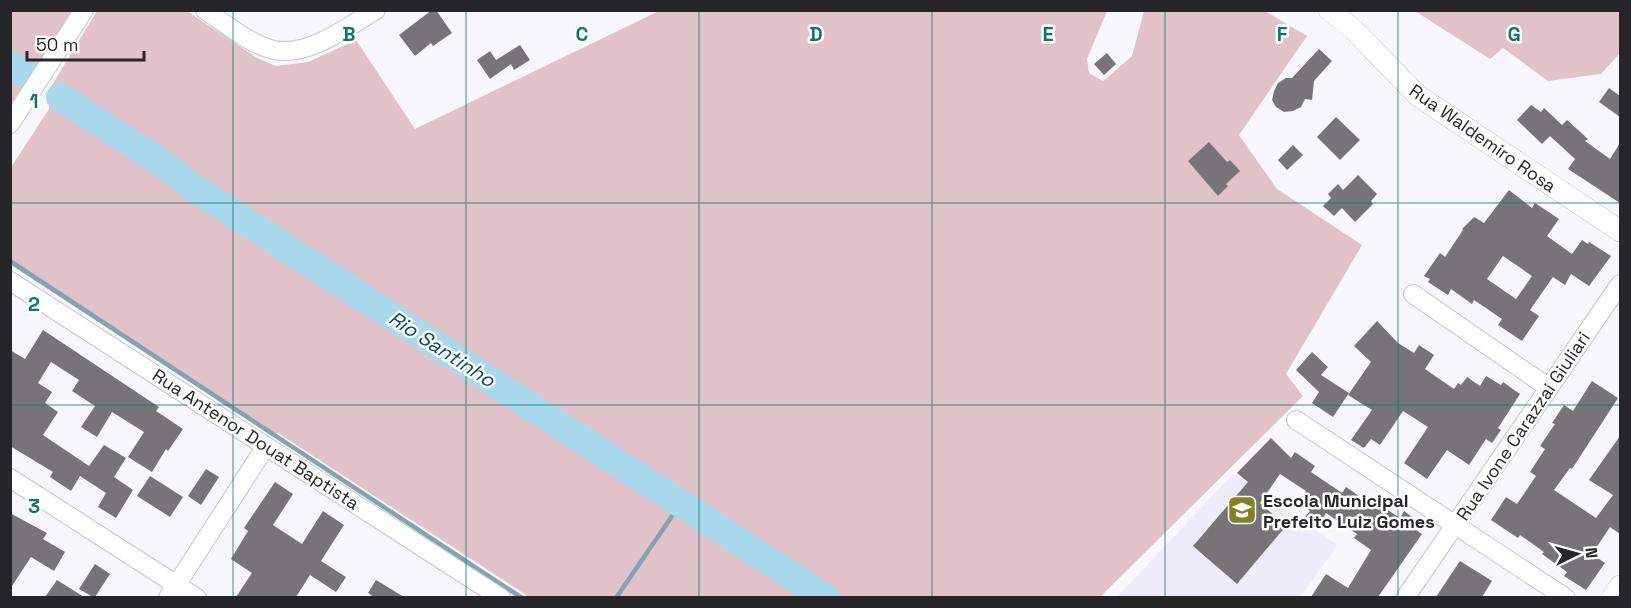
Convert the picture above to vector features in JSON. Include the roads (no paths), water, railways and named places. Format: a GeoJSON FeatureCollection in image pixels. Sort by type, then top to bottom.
{"type":"FeatureCollection","features":[{"type":"Feature","properties":{"kind":"street"},"geometry":{"type":"LineString","coordinates":[[10,124],[84,10]]}},
{"type":"Feature","properties":{"kind":"street"},"geometry":{"type":"LineString","coordinates":[[205,10],[256,43],[273,50],[290,51],[320,42],[376,10]]}},
{"type":"Feature","properties":{"kind":"street","name":"Rua Waldemiro Rosa"},"geometry":{"type":"LineString","coordinates":[[1329,10],[1354,30],[1396,76],[1425,101],[1620,231]]}},
{"type":"Feature","properties":{"kind":"street","name":"Rua Antenor Douat Baptista"},"geometry":{"type":"LineString","coordinates":[[10,281],[501,597]]}},
{"type":"Feature","properties":{"kind":"street","name":"Rua Ivone Carazzai Giuliari"},"geometry":{"type":"LineString","coordinates":[[1406,597],[1620,284]]}},
{"type":"Feature","properties":{"kind":"street"},"geometry":{"type":"LineString","coordinates":[[1413,294],[1549,388]]}},
{"type":"Feature","properties":{"kind":"street"},"geometry":{"type":"LineString","coordinates":[[1296,420],[1566,597]]}},
{"type":"Feature","properties":{"kind":"street"},"geometry":{"type":"LineString","coordinates":[[172,591],[266,446]]}},
{"type":"Feature","properties":{"kind":"street"},"geometry":{"type":"LineString","coordinates":[[10,478],[172,591],[197,597]]}},
{"type":"Feature","properties":{"kind":"street"},"geometry":{"type":"LineString","coordinates":[[1612,597],[1620,586]]}},
{"type":"Feature","properties":{"kind":"waterway","name":"Rio Santinho"},"geometry":{"type":"LineString","coordinates":[[10,65],[30,77]]}},
{"type":"Feature","properties":{"kind":"waterway","name":"Rio Santinho"},"geometry":{"type":"LineString","coordinates":[[60,97],[160,162],[194,188],[826,598]]}},
{"type":"Feature","properties":{"kind":"waterway"},"geometry":{"type":"LineString","coordinates":[[10,261],[522,598]]}},
{"type":"Feature","properties":{"kind":"waterway"},"geometry":{"type":"LineString","coordinates":[[616,598],[681,503]]}},
{"type":"Feature","properties":{"kind":"place","name":"Escola Municipal Prefeito Luiz Gomes"},"geometry":{"type":"Point","coordinates":[1242,510]}}]}
